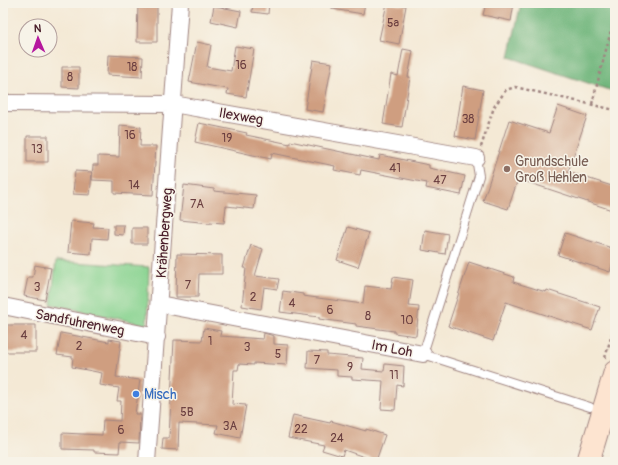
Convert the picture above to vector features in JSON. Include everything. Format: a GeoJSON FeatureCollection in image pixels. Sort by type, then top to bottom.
{"type":"FeatureCollection","features":[{"type":"Feature","properties":{"kind":"main road"},"geometry":{"type":"LineString","coordinates":[[588,462],[615,372]]}},
{"type":"Feature","properties":{"kind":"street","name":"Krähenbergweg"},"geometry":{"type":"LineString","coordinates":[[147,462],[180,3]]}},
{"type":"Feature","properties":{"kind":"street","name":"Ilexweg"},"geometry":{"type":"LineString","coordinates":[[3,103],[173,104],[476,158]]}},
{"type":"Feature","properties":{"kind":"street","name":"Im Loh"},"geometry":{"type":"LineString","coordinates":[[159,304],[423,354]]}},
{"type":"Feature","properties":{"kind":"street","name":"Sandfuhrenweg"},"geometry":{"type":"LineString","coordinates":[[3,306],[157,337]]}},
{"type":"Feature","properties":{"kind":"lane","name":"Im Loh"},"geometry":{"type":"LineString","coordinates":[[423,354],[479,176],[476,158]]}},
{"type":"Feature","properties":{"kind":"lane"},"geometry":{"type":"LineString","coordinates":[[423,354],[590,407]]}},
{"type":"Feature","properties":{"kind":"path"},"geometry":{"type":"LineString","coordinates":[[592,104],[615,15]]}},
{"type":"Feature","properties":{"kind":"path"},"geometry":{"type":"LineString","coordinates":[[476,158],[483,143],[494,107],[506,90],[516,87],[615,110]]}},
{"type":"Feature","properties":{"kind":"green space"},"geometry":{"type":"Polygon","coordinates":[[[521,3],[615,3],[615,92],[509,57],[521,3]]]}},
{"type":"Feature","properties":{"kind":"green space"},"geometry":{"type":"Polygon","coordinates":[[[56,261],[149,267],[147,325],[51,304],[56,261]]]}},
{"type":"Feature","properties":{"kind":"building"},"geometry":{"type":"Polygon","coordinates":[[[138,3],[157,3],[157,42],[137,42],[138,3]]]}},
{"type":"Feature","properties":{"kind":"building"},"geometry":{"type":"Polygon","coordinates":[[[253,3],[269,3],[268,14],[252,12],[253,3]]]}},
{"type":"Feature","properties":{"kind":"building"},"geometry":{"type":"Polygon","coordinates":[[[333,3],[365,3],[363,14],[332,9],[333,3]]]}},
{"type":"Feature","properties":{"kind":"building"},"geometry":{"type":"Polygon","coordinates":[[[387,3],[406,6],[399,44],[379,40],[387,3]]]}},
{"type":"Feature","properties":{"kind":"building"},"geometry":{"type":"Polygon","coordinates":[[[486,3],[514,3],[511,21],[483,15],[486,3]]]}},
{"type":"Feature","properties":{"kind":"building"},"geometry":{"type":"Polygon","coordinates":[[[214,6],[241,11],[238,27],[211,21],[214,6]]]}},
{"type":"Feature","properties":{"kind":"building"},"geometry":{"type":"Polygon","coordinates":[[[197,42],[211,45],[207,67],[231,71],[235,46],[254,49],[246,97],[227,94],[228,89],[189,82],[197,42]]]}},
{"type":"Feature","properties":{"kind":"building"},"geometry":{"type":"Polygon","coordinates":[[[403,49],[413,51],[408,77],[410,77],[402,127],[383,124],[391,74],[398,76],[403,49]]]}},
{"type":"Feature","properties":{"kind":"building"},"geometry":{"type":"Polygon","coordinates":[[[108,55],[143,57],[142,77],[107,75],[108,55]]]}},
{"type":"Feature","properties":{"kind":"building"},"geometry":{"type":"Polygon","coordinates":[[[313,60],[332,63],[323,112],[305,109],[313,60]]]}},
{"type":"Feature","properties":{"kind":"building"},"geometry":{"type":"Polygon","coordinates":[[[62,67],[79,67],[79,88],[62,87],[62,67]]]}},
{"type":"Feature","properties":{"kind":"building"},"geometry":{"type":"Polygon","coordinates":[[[463,86],[483,90],[475,140],[455,136],[463,86]]]}},
{"type":"Feature","properties":{"kind":"building"},"geometry":{"type":"Polygon","coordinates":[[[558,106],[587,116],[568,172],[615,187],[615,211],[518,179],[508,209],[483,201],[509,120],[549,133],[558,106]]]}},
{"type":"Feature","properties":{"kind":"building"},"geometry":{"type":"Polygon","coordinates":[[[199,123],[290,144],[290,141],[379,160],[380,155],[429,165],[429,168],[465,176],[461,195],[426,188],[427,183],[361,170],[360,175],[334,170],[335,166],[272,153],[271,159],[195,142],[199,123]]]}},
{"type":"Feature","properties":{"kind":"building"},"geometry":{"type":"Polygon","coordinates":[[[120,125],[141,127],[140,146],[156,146],[153,195],[114,193],[114,181],[92,180],[93,165],[98,165],[98,156],[119,157],[120,125]]]}},
{"type":"Feature","properties":{"kind":"building"},"geometry":{"type":"Polygon","coordinates":[[[27,136],[48,136],[48,162],[27,162],[27,136]]]}},
{"type":"Feature","properties":{"kind":"building"},"geometry":{"type":"Polygon","coordinates":[[[75,171],[92,172],[90,195],[73,194],[75,171]]]}},
{"type":"Feature","properties":{"kind":"building"},"geometry":{"type":"Polygon","coordinates":[[[184,185],[214,189],[214,191],[256,195],[254,209],[226,206],[224,223],[180,220],[184,185]]]}},
{"type":"Feature","properties":{"kind":"building"},"geometry":{"type":"Polygon","coordinates":[[[71,221],[94,223],[93,227],[108,228],[107,239],[92,238],[91,254],[68,252],[71,221]]]}},
{"type":"Feature","properties":{"kind":"building"},"geometry":{"type":"Polygon","coordinates":[[[114,225],[124,225],[123,235],[114,234],[114,225]]]}},
{"type":"Feature","properties":{"kind":"building"},"geometry":{"type":"Polygon","coordinates":[[[348,227],[369,233],[358,267],[337,260],[348,227]]]}},
{"type":"Feature","properties":{"kind":"building"},"geometry":{"type":"Polygon","coordinates":[[[132,228],[147,228],[147,244],[132,244],[132,228]]]}},
{"type":"Feature","properties":{"kind":"building"},"geometry":{"type":"Polygon","coordinates":[[[425,230],[448,234],[445,254],[422,250],[425,230]]]}},
{"type":"Feature","properties":{"kind":"building"},"geometry":{"type":"Polygon","coordinates":[[[565,233],[615,249],[615,255],[610,272],[558,255],[565,233]]]}},
{"type":"Feature","properties":{"kind":"building"},"geometry":{"type":"Polygon","coordinates":[[[251,245],[263,249],[255,276],[279,279],[277,289],[264,287],[261,309],[242,306],[246,268],[244,268],[251,245]]]}},
{"type":"Feature","properties":{"kind":"building"},"geometry":{"type":"Polygon","coordinates":[[[177,254],[222,255],[222,274],[199,274],[198,297],[176,297],[177,254]]]}},
{"type":"Feature","properties":{"kind":"building"},"geometry":{"type":"Polygon","coordinates":[[[469,262],[514,277],[513,282],[546,292],[547,290],[600,307],[592,330],[506,302],[493,341],[448,326],[469,262]]]}},
{"type":"Feature","properties":{"kind":"building"},"geometry":{"type":"Polygon","coordinates":[[[35,265],[51,268],[45,300],[24,296],[28,277],[33,277],[35,265]]]}},
{"type":"Feature","properties":{"kind":"building"},"geometry":{"type":"Polygon","coordinates":[[[393,277],[413,280],[409,306],[419,307],[416,336],[394,333],[394,331],[356,326],[356,324],[319,319],[319,317],[280,312],[283,291],[303,294],[303,296],[363,304],[365,286],[391,289],[393,277]]]}},
{"type":"Feature","properties":{"kind":"building"},"geometry":{"type":"Polygon","coordinates":[[[3,325],[36,325],[36,352],[3,352],[3,325]]]}},
{"type":"Feature","properties":{"kind":"building"},"geometry":{"type":"Polygon","coordinates":[[[204,328],[221,331],[220,336],[263,339],[264,333],[274,336],[274,344],[288,345],[287,365],[254,363],[254,365],[239,364],[238,370],[234,370],[232,404],[246,405],[240,438],[216,433],[218,425],[179,423],[178,450],[162,449],[163,438],[169,438],[174,340],[202,341],[204,328]]]}},
{"type":"Feature","properties":{"kind":"building"},"geometry":{"type":"Polygon","coordinates":[[[61,333],[109,342],[109,339],[121,341],[116,377],[140,380],[135,414],[140,414],[139,443],[120,442],[119,453],[94,452],[94,450],[62,449],[62,433],[102,435],[103,420],[120,421],[121,401],[117,401],[119,388],[100,385],[102,373],[72,367],[73,357],[57,355],[61,333]]]}},
{"type":"Feature","properties":{"kind":"building"},"geometry":{"type":"Polygon","coordinates":[[[308,351],[327,352],[327,355],[363,358],[362,369],[384,371],[385,364],[404,366],[403,386],[397,385],[395,410],[381,409],[383,381],[352,379],[352,377],[337,376],[337,370],[307,368],[308,351]]]}},
{"type":"Feature","properties":{"kind":"building"},"geometry":{"type":"Polygon","coordinates":[[[293,415],[330,423],[331,421],[385,435],[376,461],[344,450],[342,456],[322,450],[324,445],[288,438],[293,415]]]}},
{"type":"Feature","properties":{"kind":"place","name":"Grundschule Groß Hehlen"},"geometry":{"type":"Point","coordinates":[507,169]}},
{"type":"Feature","properties":{"kind":"place","name":"Misch"},"geometry":{"type":"Point","coordinates":[136,394]}}]}
